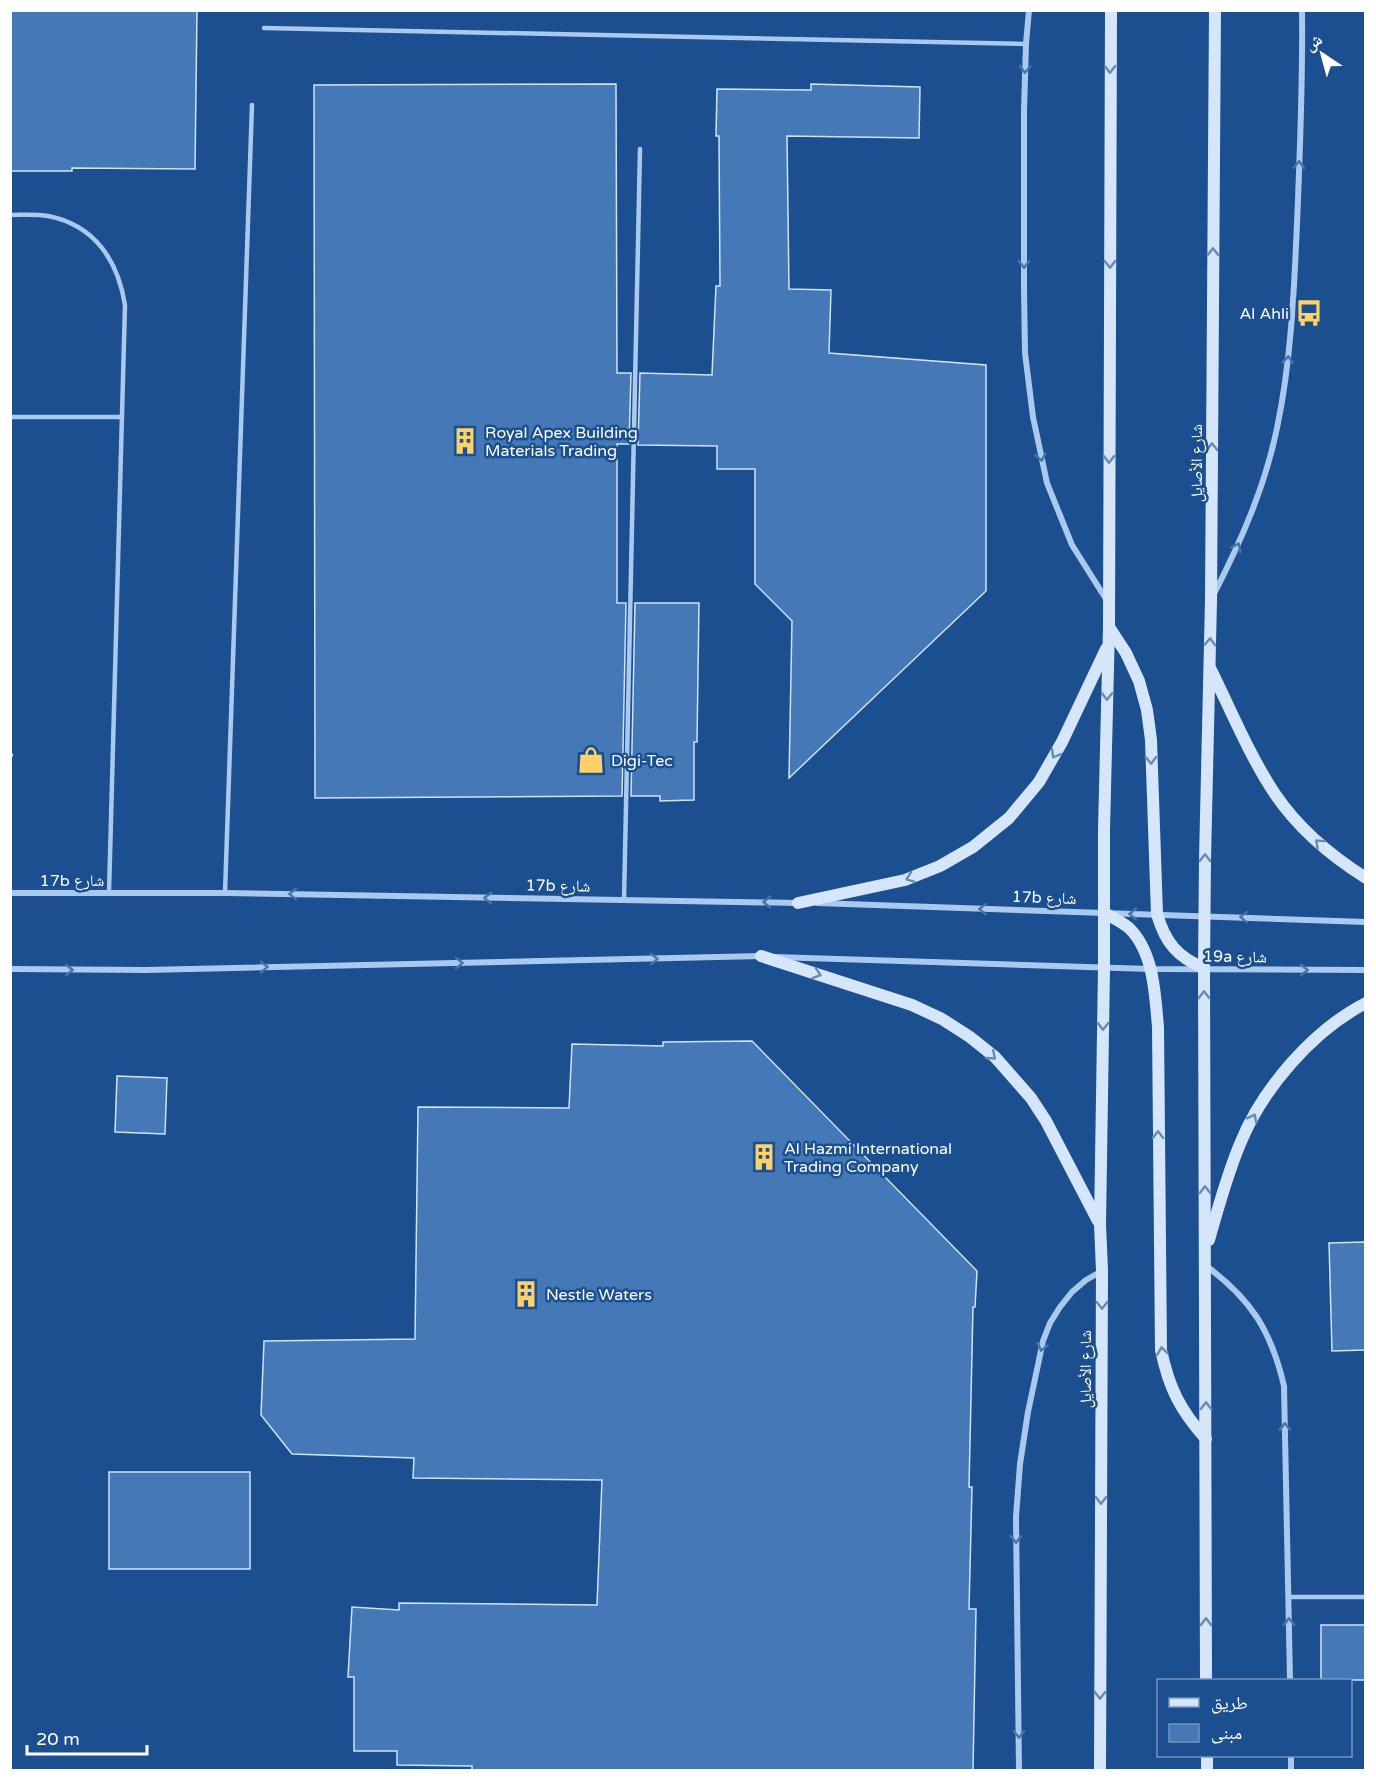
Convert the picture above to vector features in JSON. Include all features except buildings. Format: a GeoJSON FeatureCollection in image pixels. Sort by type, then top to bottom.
{"type":"FeatureCollection","features":[{"type":"Feature","properties":{"kind":"main road"},"geometry":{"type":"LineString","coordinates":[[1111,10],[1109,627],[1104,830],[1105,913],[1130,929],[1146,954],[1150,969],[1158,1027],[1161,1350],[1166,1375],[1176,1398],[1189,1420],[1206,1440]]}},
{"type":"Feature","properties":{"kind":"main road","name":"شارع الأصايل"},"geometry":{"type":"LineString","coordinates":[[1204,968],[1211,600],[1215,10]]}},
{"type":"Feature","properties":{"kind":"main road"},"geometry":{"type":"LineString","coordinates":[[1109,627],[1126,653],[1147,710],[1151,740],[1156,914],[1161,929],[1178,953],[1204,968],[1206,1679]]}},
{"type":"Feature","properties":{"kind":"main road"},"geometry":{"type":"LineString","coordinates":[[798,903],[905,880],[940,866],[973,847],[1009,818],[1039,782],[1062,742],[1108,645]]}},
{"type":"Feature","properties":{"kind":"main road"},"geometry":{"type":"LineString","coordinates":[[1209,666],[1276,795],[1318,843],[1347,867],[1365,878]]}},
{"type":"Feature","properties":{"kind":"main road","name":"شارع الأصايل"},"geometry":{"type":"LineString","coordinates":[[1100,1770],[1102,1270],[1100,1225],[1105,913]]}},
{"type":"Feature","properties":{"kind":"main road"},"geometry":{"type":"LineString","coordinates":[[761,956],[912,1005],[942,1019],[970,1037],[995,1057],[1031,1098],[1046,1121],[1100,1225]]}},
{"type":"Feature","properties":{"kind":"main road"},"geometry":{"type":"LineString","coordinates":[[1205,1259],[1227,1177],[1240,1142],[1258,1108],[1280,1076],[1307,1047],[1333,1024],[1365,1003]]}},
{"type":"Feature","properties":{"kind":"street"},"geometry":{"type":"LineString","coordinates":[[1029,10],[1024,111],[1024,299],[1025,353],[1033,417],[1047,483],[1072,545],[1108,602]]}},
{"type":"Feature","properties":{"kind":"street"},"geometry":{"type":"LineString","coordinates":[[1211,600],[1239,545],[1261,489],[1277,429],[1287,369],[1300,159],[1302,10]]}},
{"type":"Feature","properties":{"kind":"street","name":"17b شارع"},"geometry":{"type":"LineString","coordinates":[[10,893],[225,893],[798,903],[1105,913]]}},
{"type":"Feature","properties":{"kind":"street"},"geometry":{"type":"LineString","coordinates":[[1105,913],[1365,921]]}},
{"type":"Feature","properties":{"kind":"street"},"geometry":{"type":"LineString","coordinates":[[10,969],[146,970],[761,956],[1104,968]]}},
{"type":"Feature","properties":{"kind":"street","name":"19a شارع"},"geometry":{"type":"LineString","coordinates":[[1104,968],[1365,970]]}},
{"type":"Feature","properties":{"kind":"street"},"geometry":{"type":"LineString","coordinates":[[1205,1259],[1243,1297],[1257,1317],[1269,1339],[1284,1386],[1290,1679]]}},
{"type":"Feature","properties":{"kind":"street"},"geometry":{"type":"LineString","coordinates":[[1019,1770],[1016,1517],[1020,1464],[1028,1412],[1043,1341],[1050,1323],[1072,1292],[1102,1270]]}},
{"type":"Feature","properties":{"kind":"lane"},"geometry":{"type":"LineString","coordinates":[[264,28],[1026,44]]}},
{"type":"Feature","properties":{"kind":"lane"},"geometry":{"type":"LineString","coordinates":[[225,893],[252,105]]}},
{"type":"Feature","properties":{"kind":"lane"},"geometry":{"type":"LineString","coordinates":[[624,900],[640,149]]}},
{"type":"Feature","properties":{"kind":"lane"},"geometry":{"type":"LineString","coordinates":[[10,215],[47,216],[67,222],[86,233],[102,247],[114,265],[122,285],[125,306],[109,893]]}},
{"type":"Feature","properties":{"kind":"lane"},"geometry":{"type":"LineString","coordinates":[[10,417],[122,417]]}},
{"type":"Feature","properties":{"kind":"lane"},"geometry":{"type":"LineString","coordinates":[[1288,1597],[1365,1597]]}},
{"type":"Feature","properties":{"kind":"place","name":"Al Ahli"},"geometry":{"type":"Point","coordinates":[1309,313]}},
{"type":"Feature","properties":{"kind":"place","name":"Royal Apex Building Materials Trading"},"geometry":{"type":"Point","coordinates":[465,441]}},
{"type":"Feature","properties":{"kind":"place","name":"Digi-Tec"},"geometry":{"type":"Point","coordinates":[591,760]}},
{"type":"Feature","properties":{"kind":"place","name":"Al Hazmi International Trading Company"},"geometry":{"type":"Point","coordinates":[764,1157]}},
{"type":"Feature","properties":{"kind":"place","name":"Nestle Waters"},"geometry":{"type":"Point","coordinates":[526,1294]}}]}
